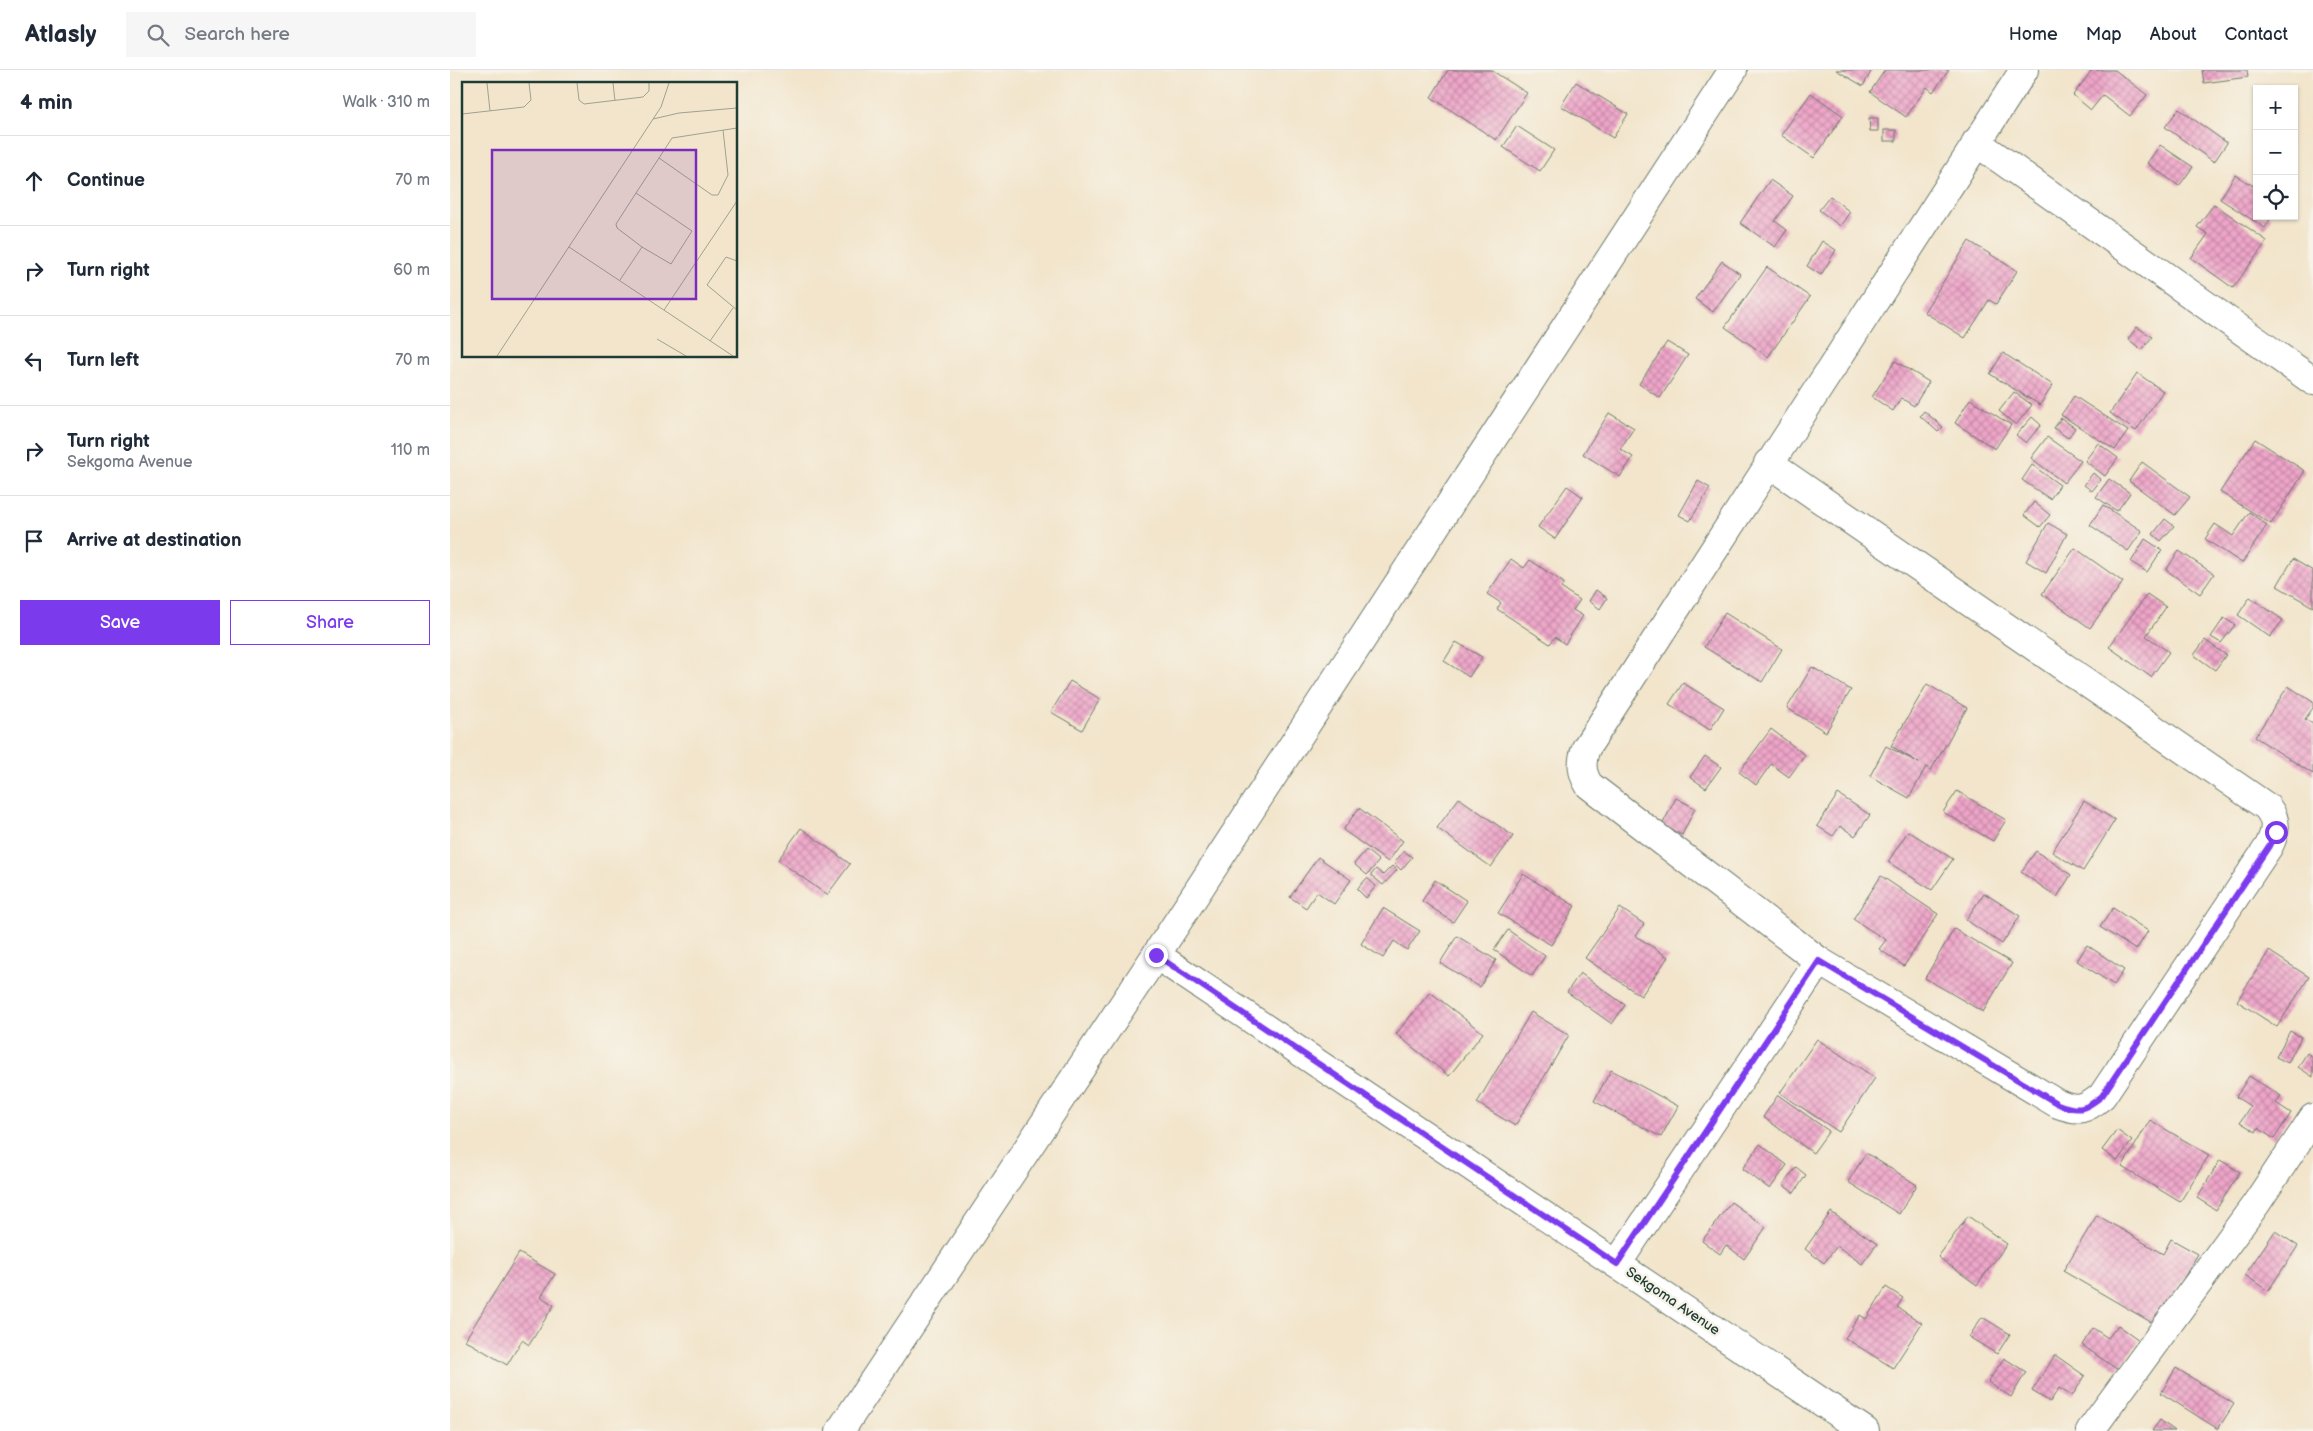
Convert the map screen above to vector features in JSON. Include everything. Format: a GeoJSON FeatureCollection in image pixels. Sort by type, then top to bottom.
{"type":"FeatureCollection","features":[{"type":"Feature","properties":{"kind":"street"},"geometry":{"type":"LineString","coordinates":[[840,1431],[1156,955],[1733,70]]}},
{"type":"Feature","properties":{"kind":"street"},"geometry":{"type":"LineString","coordinates":[[1768,464],[2268,807],[2274,815],[2276,832],[2269,846],[2102,1096],[2082,1110],[2058,1104],[1819,961],[1588,784],[1581,766],[1586,748],[1768,464],[1976,142],[2024,70]]}},
{"type":"Feature","properties":{"kind":"street"},"geometry":{"type":"LineString","coordinates":[[1976,142],[2313,381]]}},
{"type":"Feature","properties":{"kind":"street","name":"Sekgoma Avenue"},"geometry":{"type":"LineString","coordinates":[[1156,955],[1866,1431]]}},
{"type":"Feature","properties":{"kind":"street"},"geometry":{"type":"LineString","coordinates":[[1617,1264],[1819,961]]}},
{"type":"Feature","properties":{"kind":"street"},"geometry":{"type":"LineString","coordinates":[[2090,1431],[2256,1204],[2313,1118]]}},
{"type":"Feature","properties":{"kind":"building"},"geometry":{"type":"Polygon","coordinates":[[[1448,70],[1491,70],[1527,93],[1496,140],[1431,97],[1448,70]]]}},
{"type":"Feature","properties":{"kind":"building"},"geometry":{"type":"Polygon","coordinates":[[[1836,70],[1872,70],[1863,86],[1836,70]]]}},
{"type":"Feature","properties":{"kind":"building"},"geometry":{"type":"Polygon","coordinates":[[[1885,70],[1949,70],[1933,92],[1927,87],[1906,117],[1870,92],[1885,70]]]}},
{"type":"Feature","properties":{"kind":"building"},"geometry":{"type":"Polygon","coordinates":[[[2092,70],[2115,70],[2147,95],[2130,116],[2103,95],[2091,110],[2073,95],[2092,70]]]}},
{"type":"Feature","properties":{"kind":"building"},"geometry":{"type":"Polygon","coordinates":[[[2202,70],[2247,70],[2248,77],[2204,83],[2202,70]]]}},
{"type":"Feature","properties":{"kind":"building"},"geometry":{"type":"Polygon","coordinates":[[[1576,82],[1628,114],[1613,138],[1561,106],[1576,82]]]}},
{"type":"Feature","properties":{"kind":"building"},"geometry":{"type":"Polygon","coordinates":[[[1811,93],[1843,116],[1814,158],[1781,135],[1811,93]]]}},
{"type":"Feature","properties":{"kind":"building"},"geometry":{"type":"Polygon","coordinates":[[[2179,109],[2227,143],[2214,162],[2165,127],[2179,109]]]}},
{"type":"Feature","properties":{"kind":"building"},"geometry":{"type":"Polygon","coordinates":[[[1869,118],[1878,118],[1878,131],[1870,131],[1869,118]]]}},
{"type":"Feature","properties":{"kind":"building"},"geometry":{"type":"Polygon","coordinates":[[[1517,126],[1554,150],[1540,171],[1503,147],[1517,126]]]}},
{"type":"Feature","properties":{"kind":"building"},"geometry":{"type":"Polygon","coordinates":[[[1884,130],[1896,130],[1896,141],[1884,141],[1884,130]]]}},
{"type":"Feature","properties":{"kind":"building"},"geometry":{"type":"Polygon","coordinates":[[[2160,145],[2193,167],[2179,186],[2147,163],[2160,145]]]}},
{"type":"Feature","properties":{"kind":"building"},"geometry":{"type":"Polygon","coordinates":[[[2235,175],[2253,186],[2253,220],[2270,220],[2265,228],[2220,199],[2235,175]]]}},
{"type":"Feature","properties":{"kind":"building"},"geometry":{"type":"Polygon","coordinates":[[[1770,180],[1793,196],[1775,221],[1787,230],[1775,247],[1740,223],[1770,180]]]}},
{"type":"Feature","properties":{"kind":"building"},"geometry":{"type":"Polygon","coordinates":[[[1830,196],[1850,212],[1840,226],[1819,210],[1830,196]]]}},
{"type":"Feature","properties":{"kind":"building"},"geometry":{"type":"Polygon","coordinates":[[[2214,204],[2267,241],[2233,288],[2191,258],[2208,234],[2197,227],[2214,204]]]}},
{"type":"Feature","properties":{"kind":"building"},"geometry":{"type":"Polygon","coordinates":[[[1822,241],[1836,250],[1821,275],[1807,266],[1822,241]]]}},
{"type":"Feature","properties":{"kind":"building"},"geometry":{"type":"Polygon","coordinates":[[[1969,241],[2017,271],[1996,304],[1989,300],[1965,338],[1924,312],[1969,241]]]}},
{"type":"Feature","properties":{"kind":"building"},"geometry":{"type":"Polygon","coordinates":[[[1722,261],[1740,274],[1713,312],[1695,299],[1722,261]]]}},
{"type":"Feature","properties":{"kind":"building"},"geometry":{"type":"Polygon","coordinates":[[[1767,267],[1810,297],[1768,357],[1725,327],[1767,267]]]}},
{"type":"Feature","properties":{"kind":"building"},"geometry":{"type":"Polygon","coordinates":[[[2137,327],[2152,337],[2142,350],[2128,339],[2137,327]]]}},
{"type":"Feature","properties":{"kind":"building"},"geometry":{"type":"Polygon","coordinates":[[[1667,342],[1688,355],[1660,398],[1639,384],[1667,342]]]}},
{"type":"Feature","properties":{"kind":"building"},"geometry":{"type":"Polygon","coordinates":[[[2003,353],[2053,385],[2040,405],[1990,374],[2003,353]]]}},
{"type":"Feature","properties":{"kind":"building"},"geometry":{"type":"Polygon","coordinates":[[[1895,361],[1929,382],[1914,406],[1901,398],[1893,411],[1872,397],[1895,361]]]}},
{"type":"Feature","properties":{"kind":"building"},"geometry":{"type":"Polygon","coordinates":[[[2137,373],[2163,391],[2136,431],[2110,413],[2137,373]]]}},
{"type":"Feature","properties":{"kind":"building"},"geometry":{"type":"Polygon","coordinates":[[[2014,392],[2032,405],[2016,425],[1999,411],[2014,392]]]}},
{"type":"Feature","properties":{"kind":"building"},"geometry":{"type":"Polygon","coordinates":[[[2074,396],[2128,431],[2115,450],[2061,415],[2074,396]]]}},
{"type":"Feature","properties":{"kind":"building"},"geometry":{"type":"Polygon","coordinates":[[[1970,399],[2011,425],[1995,449],[1955,423],[1970,399]]]}},
{"type":"Feature","properties":{"kind":"building"},"geometry":{"type":"Polygon","coordinates":[[[1924,411],[1943,427],[1938,432],[1920,416],[1924,411]]]}},
{"type":"Feature","properties":{"kind":"building"},"geometry":{"type":"Polygon","coordinates":[[[1609,413],[1634,428],[1620,449],[1633,457],[1620,477],[1583,454],[1609,413]]]}},
{"type":"Feature","properties":{"kind":"building"},"geometry":{"type":"Polygon","coordinates":[[[2032,417],[2041,425],[2026,443],[2016,435],[2032,417]]]}},
{"type":"Feature","properties":{"kind":"building"},"geometry":{"type":"Polygon","coordinates":[[[2061,418],[2075,428],[2068,438],[2054,428],[2061,418]]]}},
{"type":"Feature","properties":{"kind":"building"},"geometry":{"type":"Polygon","coordinates":[[[2047,437],[2081,461],[2064,483],[2031,458],[2047,437]]]}},
{"type":"Feature","properties":{"kind":"building"},"geometry":{"type":"Polygon","coordinates":[[[2255,439],[2305,471],[2271,524],[2220,492],[2255,439]]]}},
{"type":"Feature","properties":{"kind":"building"},"geometry":{"type":"Polygon","coordinates":[[[2098,443],[2118,458],[2105,476],[2085,461],[2098,443]]]}},
{"type":"Feature","properties":{"kind":"building"},"geometry":{"type":"Polygon","coordinates":[[[2142,462],[2190,497],[2175,515],[2129,481],[2142,462]]]}},
{"type":"Feature","properties":{"kind":"building"},"geometry":{"type":"Polygon","coordinates":[[[2032,465],[2060,485],[2050,499],[2022,480],[2032,465]]]}},
{"type":"Feature","properties":{"kind":"building"},"geometry":{"type":"Polygon","coordinates":[[[2093,473],[2101,480],[2092,491],[2084,485],[2093,473]]]}},
{"type":"Feature","properties":{"kind":"building"},"geometry":{"type":"Polygon","coordinates":[[[2109,479],[2130,493],[2117,511],[2096,497],[2109,479]]]}},
{"type":"Feature","properties":{"kind":"building"},"geometry":{"type":"Polygon","coordinates":[[[1698,481],[1710,488],[1690,521],[1679,515],[1698,481]]]}},
{"type":"Feature","properties":{"kind":"building"},"geometry":{"type":"Polygon","coordinates":[[[1567,486],[1583,497],[1555,539],[1538,527],[1567,486]]]}},
{"type":"Feature","properties":{"kind":"building"},"geometry":{"type":"Polygon","coordinates":[[[2034,502],[2050,515],[2040,527],[2024,515],[2034,502]]]}},
{"type":"Feature","properties":{"kind":"building"},"geometry":{"type":"Polygon","coordinates":[[[2103,505],[2142,531],[2128,551],[2090,525],[2103,505]]]}},
{"type":"Feature","properties":{"kind":"building"},"geometry":{"type":"Polygon","coordinates":[[[2249,512],[2267,525],[2242,563],[2205,539],[2215,524],[2233,536],[2249,512]]]}},
{"type":"Feature","properties":{"kind":"building"},"geometry":{"type":"Polygon","coordinates":[[[2165,519],[2174,526],[2161,541],[2153,534],[2165,519]]]}},
{"type":"Feature","properties":{"kind":"building"},"geometry":{"type":"Polygon","coordinates":[[[2048,523],[2067,534],[2046,573],[2026,561],[2048,523]]]}},
{"type":"Feature","properties":{"kind":"building"},"geometry":{"type":"Polygon","coordinates":[[[2145,539],[2162,550],[2147,572],[2131,562],[2145,539]]]}},
{"type":"Feature","properties":{"kind":"building"},"geometry":{"type":"Polygon","coordinates":[[[2075,548],[2123,582],[2090,628],[2042,594],[2075,548]]]}},
{"type":"Feature","properties":{"kind":"building"},"geometry":{"type":"Polygon","coordinates":[[[2179,551],[2214,574],[2200,594],[2166,570],[2179,551]]]}},
{"type":"Feature","properties":{"kind":"building"},"geometry":{"type":"Polygon","coordinates":[[[1511,559],[1524,568],[1530,560],[1564,583],[1561,588],[1580,600],[1573,610],[1583,616],[1565,644],[1555,637],[1550,644],[1497,609],[1501,603],[1487,594],[1511,559]]]}},
{"type":"Feature","properties":{"kind":"building"},"geometry":{"type":"Polygon","coordinates":[[[2293,559],[2313,571],[2313,607],[2277,586],[2293,559]]]}},
{"type":"Feature","properties":{"kind":"building"},"geometry":{"type":"Polygon","coordinates":[[[1596,590],[1607,598],[1600,609],[1589,601],[1596,590]]]}},
{"type":"Feature","properties":{"kind":"building"},"geometry":{"type":"Polygon","coordinates":[[[2147,594],[2166,607],[2146,636],[2169,652],[2151,677],[2109,647],[2147,594]]]}},
{"type":"Feature","properties":{"kind":"building"},"geometry":{"type":"Polygon","coordinates":[[[2250,597],[2283,620],[2270,637],[2238,615],[2250,597]]]}},
{"type":"Feature","properties":{"kind":"building"},"geometry":{"type":"Polygon","coordinates":[[[1725,613],[1782,649],[1762,682],[1704,647],[1725,613]]]}},
{"type":"Feature","properties":{"kind":"building"},"geometry":{"type":"Polygon","coordinates":[[[2224,618],[2235,625],[2221,643],[2211,637],[2224,618]]]}},
{"type":"Feature","properties":{"kind":"building"},"geometry":{"type":"Polygon","coordinates":[[[2205,640],[2226,655],[2215,670],[2194,655],[2205,640]]]}},
{"type":"Feature","properties":{"kind":"building"},"geometry":{"type":"Polygon","coordinates":[[[1456,642],[1482,657],[1469,677],[1444,661],[1456,642]]]}},
{"type":"Feature","properties":{"kind":"building"},"geometry":{"type":"Polygon","coordinates":[[[1812,667],[1851,690],[1826,732],[1787,708],[1812,667]]]}},
{"type":"Feature","properties":{"kind":"building"},"geometry":{"type":"Polygon","coordinates":[[[1070,681],[1100,699],[1082,730],[1051,712],[1070,681]]]}},
{"type":"Feature","properties":{"kind":"building"},"geometry":{"type":"Polygon","coordinates":[[[1683,683],[1724,708],[1710,730],[1669,704],[1683,683]]]}},
{"type":"Feature","properties":{"kind":"building"},"geometry":{"type":"Polygon","coordinates":[[[1927,684],[1967,708],[1931,770],[1926,767],[1909,798],[1870,776],[1886,746],[1919,763],[1891,746],[1927,684]]]}},
{"type":"Feature","properties":{"kind":"building"},"geometry":{"type":"Polygon","coordinates":[[[2288,686],[2313,702],[2313,708],[2305,719],[2313,724],[2313,774],[2255,737],[2288,686]]]}},
{"type":"Feature","properties":{"kind":"building"},"geometry":{"type":"Polygon","coordinates":[[[1771,729],[1805,755],[1789,777],[1771,764],[1756,785],[1739,772],[1771,729]]]}},
{"type":"Feature","properties":{"kind":"building"},"geometry":{"type":"Polygon","coordinates":[[[1705,756],[1721,767],[1706,788],[1690,777],[1705,756]]]}},
{"type":"Feature","properties":{"kind":"building"},"geometry":{"type":"Polygon","coordinates":[[[1957,791],[2006,820],[1993,841],[1943,812],[1957,791]]]}},
{"type":"Feature","properties":{"kind":"building"},"geometry":{"type":"Polygon","coordinates":[[[1838,794],[1870,815],[1855,836],[1840,826],[1833,836],[1817,826],[1838,794]]]}},
{"type":"Feature","properties":{"kind":"building"},"geometry":{"type":"Polygon","coordinates":[[[1459,798],[1513,836],[1491,867],[1437,828],[1459,798]]]}},
{"type":"Feature","properties":{"kind":"building"},"geometry":{"type":"Polygon","coordinates":[[[1676,798],[1695,808],[1682,835],[1662,825],[1676,798]]]}},
{"type":"Feature","properties":{"kind":"building"},"geometry":{"type":"Polygon","coordinates":[[[2084,801],[2115,820],[2083,871],[2052,852],[2084,801]]]}},
{"type":"Feature","properties":{"kind":"building"},"geometry":{"type":"Polygon","coordinates":[[[1359,808],[1403,841],[1388,862],[1343,830],[1359,808]]]}},
{"type":"Feature","properties":{"kind":"building"},"geometry":{"type":"Polygon","coordinates":[[[801,828],[850,864],[827,895],[778,860],[801,828]]]}},
{"type":"Feature","properties":{"kind":"building"},"geometry":{"type":"Polygon","coordinates":[[[1908,831],[1953,859],[1932,890],[1888,862],[1908,831]]]}},
{"type":"Feature","properties":{"kind":"building"},"geometry":{"type":"Polygon","coordinates":[[[1366,850],[1379,861],[1367,875],[1354,864],[1366,850]]]}},
{"type":"Feature","properties":{"kind":"building"},"geometry":{"type":"Polygon","coordinates":[[[1404,851],[1412,857],[1401,870],[1394,863],[1404,851]]]}},
{"type":"Feature","properties":{"kind":"building"},"geometry":{"type":"Polygon","coordinates":[[[2036,851],[2071,875],[2057,897],[2021,872],[2036,851]]]}},
{"type":"Feature","properties":{"kind":"building"},"geometry":{"type":"Polygon","coordinates":[[[1318,857],[1351,880],[1334,904],[1317,892],[1306,908],[1290,897],[1318,857]]]}},
{"type":"Feature","properties":{"kind":"building"},"geometry":{"type":"Polygon","coordinates":[[[1392,866],[1397,870],[1383,885],[1371,875],[1376,869],[1383,875],[1392,866]]]}},
{"type":"Feature","properties":{"kind":"building"},"geometry":{"type":"Polygon","coordinates":[[[1523,874],[1575,906],[1551,945],[1498,913],[1523,874]]]}},
{"type":"Feature","properties":{"kind":"building"},"geometry":{"type":"Polygon","coordinates":[[[1881,876],[1938,914],[1904,966],[1879,949],[1886,940],[1853,919],[1881,876]]]}},
{"type":"Feature","properties":{"kind":"building"},"geometry":{"type":"Polygon","coordinates":[[[1367,878],[1376,886],[1366,898],[1357,889],[1367,878]]]}},
{"type":"Feature","properties":{"kind":"building"},"geometry":{"type":"Polygon","coordinates":[[[1435,880],[1467,901],[1453,922],[1422,901],[1435,880]]]}},
{"type":"Feature","properties":{"kind":"building"},"geometry":{"type":"Polygon","coordinates":[[[1984,893],[2020,916],[2002,944],[1966,920],[1984,893]]]}},
{"type":"Feature","properties":{"kind":"building"},"geometry":{"type":"Polygon","coordinates":[[[1383,908],[1420,931],[1407,950],[1394,941],[1383,958],[1361,944],[1383,908]]]}},
{"type":"Feature","properties":{"kind":"building"},"geometry":{"type":"Polygon","coordinates":[[[1620,908],[1644,924],[1636,936],[1668,957],[1641,996],[1585,958],[1620,908]]]}},
{"type":"Feature","properties":{"kind":"building"},"geometry":{"type":"Polygon","coordinates":[[[2113,908],[2148,931],[2136,950],[2100,927],[2113,908]]]}},
{"type":"Feature","properties":{"kind":"building"},"geometry":{"type":"Polygon","coordinates":[[[1954,929],[2012,963],[1983,1012],[1925,978],[1954,929]]]}},
{"type":"Feature","properties":{"kind":"building"},"geometry":{"type":"Polygon","coordinates":[[[1508,930],[1545,956],[1532,976],[1494,950],[1508,930]]]}},
{"type":"Feature","properties":{"kind":"building"},"geometry":{"type":"Polygon","coordinates":[[[1457,936],[1496,960],[1480,987],[1440,963],[1457,936]]]}},
{"type":"Feature","properties":{"kind":"building"},"geometry":{"type":"Polygon","coordinates":[[[2087,945],[2124,970],[2114,985],[2077,961],[2087,945]]]}},
{"type":"Feature","properties":{"kind":"building"},"geometry":{"type":"Polygon","coordinates":[[[2269,951],[2309,977],[2277,1027],[2237,1001],[2269,951]]]}},
{"type":"Feature","properties":{"kind":"building"},"geometry":{"type":"Polygon","coordinates":[[[1580,973],[1625,1005],[1612,1024],[1567,992],[1580,973]]]}},
{"type":"Feature","properties":{"kind":"building"},"geometry":{"type":"Polygon","coordinates":[[[1430,992],[1483,1033],[1449,1076],[1396,1034],[1430,992]]]}},
{"type":"Feature","properties":{"kind":"building"},"geometry":{"type":"Polygon","coordinates":[[[1531,1012],[1569,1035],[1515,1126],[1477,1103],[1531,1012]]]}},
{"type":"Feature","properties":{"kind":"building"},"geometry":{"type":"Polygon","coordinates":[[[2290,1031],[2301,1037],[2288,1063],[2276,1057],[2290,1031]]]}},
{"type":"Feature","properties":{"kind":"building"},"geometry":{"type":"Polygon","coordinates":[[[1817,1039],[1875,1078],[1839,1132],[1780,1093],[1817,1039]]]}},
{"type":"Feature","properties":{"kind":"building"},"geometry":{"type":"Polygon","coordinates":[[[2307,1053],[2313,1057],[2313,1077],[2298,1067],[2307,1053]]]}},
{"type":"Feature","properties":{"kind":"building"},"geometry":{"type":"Polygon","coordinates":[[[1611,1070],[1678,1106],[1661,1137],[1594,1101],[1611,1070]]]}},
{"type":"Feature","properties":{"kind":"building"},"geometry":{"type":"Polygon","coordinates":[[[2249,1076],[2281,1096],[2276,1103],[2291,1113],[2274,1139],[2258,1128],[2256,1132],[2240,1122],[2250,1106],[2236,1097],[2249,1076]]]}},
{"type":"Feature","properties":{"kind":"building"},"geometry":{"type":"Polygon","coordinates":[[[1778,1095],[1829,1131],[1813,1153],[1763,1117],[1778,1095]]]}},
{"type":"Feature","properties":{"kind":"building"},"geometry":{"type":"Polygon","coordinates":[[[2150,1120],[2209,1155],[2180,1202],[2122,1167],[2150,1120]]]}},
{"type":"Feature","properties":{"kind":"building"},"geometry":{"type":"Polygon","coordinates":[[[2117,1130],[2132,1141],[2117,1161],[2102,1150],[2117,1130]]]}},
{"type":"Feature","properties":{"kind":"building"},"geometry":{"type":"Polygon","coordinates":[[[1760,1144],[1787,1165],[1770,1189],[1742,1169],[1760,1144]]]}},
{"type":"Feature","properties":{"kind":"building"},"geometry":{"type":"Polygon","coordinates":[[[1866,1153],[1917,1185],[1899,1214],[1848,1182],[1866,1153]]]}},
{"type":"Feature","properties":{"kind":"building"},"geometry":{"type":"Polygon","coordinates":[[[2220,1160],[2240,1172],[2216,1210],[2197,1198],[2220,1160]]]}},
{"type":"Feature","properties":{"kind":"building"},"geometry":{"type":"Polygon","coordinates":[[[1796,1167],[1806,1175],[1794,1193],[1783,1185],[1796,1167]]]}},
{"type":"Feature","properties":{"kind":"building"},"geometry":{"type":"Polygon","coordinates":[[[1731,1202],[1766,1227],[1744,1259],[1726,1245],[1720,1254],[1702,1241],[1731,1202]]]}},
{"type":"Feature","properties":{"kind":"building"},"geometry":{"type":"Polygon","coordinates":[[[1831,1212],[1877,1244],[1862,1264],[1837,1246],[1824,1263],[1805,1249],[1831,1212]]]}},
{"type":"Feature","properties":{"kind":"building"},"geometry":{"type":"Polygon","coordinates":[[[2097,1215],[2163,1254],[2171,1239],[2198,1254],[2156,1325],[2063,1271],[2097,1215]]]}},
{"type":"Feature","properties":{"kind":"building"},"geometry":{"type":"Polygon","coordinates":[[[1968,1216],[2007,1244],[1977,1285],[1938,1257],[1968,1216]]]}},
{"type":"Feature","properties":{"kind":"building"},"geometry":{"type":"Polygon","coordinates":[[[2275,1231],[2298,1246],[2268,1291],[2245,1275],[2275,1231]]]}},
{"type":"Feature","properties":{"kind":"building"},"geometry":{"type":"Polygon","coordinates":[[[519,1253],[555,1274],[541,1297],[554,1305],[529,1345],[522,1340],[507,1365],[465,1340],[519,1253]]]}},
{"type":"Feature","properties":{"kind":"building"},"geometry":{"type":"Polygon","coordinates":[[[1886,1287],[1903,1298],[1897,1307],[1922,1323],[1893,1368],[1845,1338],[1860,1315],[1866,1319],[1886,1287]]]}},
{"type":"Feature","properties":{"kind":"building"},"geometry":{"type":"Polygon","coordinates":[[[1982,1317],[2010,1334],[1997,1354],[1969,1337],[1982,1317]]]}},
{"type":"Feature","properties":{"kind":"building"},"geometry":{"type":"Polygon","coordinates":[[[2118,1325],[2139,1340],[2118,1370],[2082,1345],[2093,1328],[2108,1338],[2118,1325]]]}},
{"type":"Feature","properties":{"kind":"building"},"geometry":{"type":"Polygon","coordinates":[[[2055,1355],[2085,1376],[2072,1396],[2059,1388],[2050,1402],[2032,1391],[2055,1355]]]}},
{"type":"Feature","properties":{"kind":"building"},"geometry":{"type":"Polygon","coordinates":[[[2004,1358],[2026,1372],[2011,1397],[1988,1382],[2004,1358]]]}},
{"type":"Feature","properties":{"kind":"building"},"geometry":{"type":"Polygon","coordinates":[[[2176,1368],[2234,1404],[2218,1429],[2161,1393],[2176,1368]]]}},
{"type":"Feature","properties":{"kind":"building"},"geometry":{"type":"Polygon","coordinates":[[[2160,1420],[2175,1431],[2152,1431],[2160,1420]]]}},
{"type":"Feature","properties":{"kind":"route"},"geometry":{"type":"LineString","coordinates":[[1156,955],[1617,1264],[1819,961],[2058,1104],[2082,1110],[2102,1096],[2269,846],[2276,832]]}}]}
